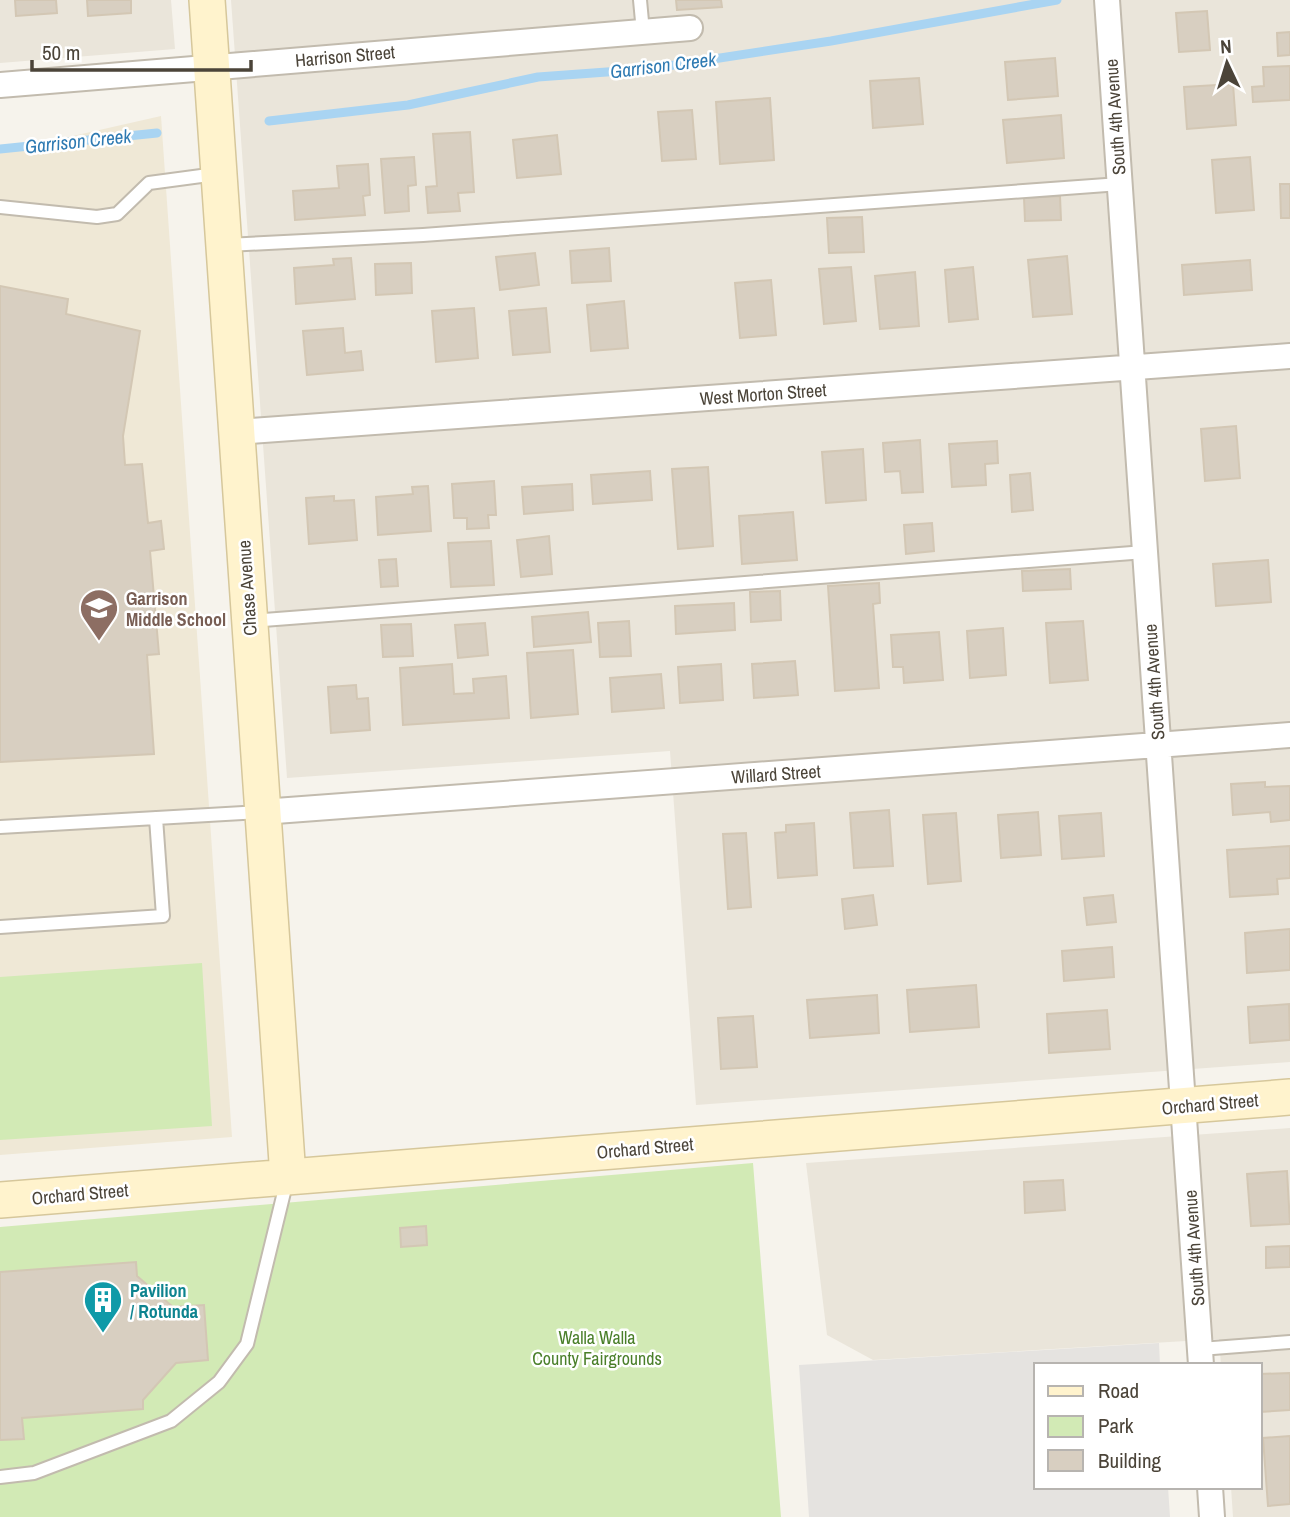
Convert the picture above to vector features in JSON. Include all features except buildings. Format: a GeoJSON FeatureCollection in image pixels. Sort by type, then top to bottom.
{"type":"FeatureCollection","features":[{"type":"Feature","properties":{"kind":"street","name":"Chase Avenue"},"geometry":{"type":"LineString","coordinates":[[207,0],[288,1177]]}},
{"type":"Feature","properties":{"kind":"street","name":"South 4th Avenue"},"geometry":{"type":"LineString","coordinates":[[1107,0],[1201,1357]]}},
{"type":"Feature","properties":{"kind":"street","name":"Harrison Street"},"geometry":{"type":"LineString","coordinates":[[0,85],[690,28]]}},
{"type":"Feature","properties":{"kind":"street","name":"West Morton Street"},"geometry":{"type":"LineString","coordinates":[[236,432],[1290,356]]}},
{"type":"Feature","properties":{"kind":"street","name":"Willard Street"},"geometry":{"type":"LineString","coordinates":[[262,812],[1290,735]]}},
{"type":"Feature","properties":{"kind":"street","name":"Orchard Street"},"geometry":{"type":"LineString","coordinates":[[0,1200],[1290,1097]]}},
{"type":"Feature","properties":{"kind":"street"},"geometry":{"type":"LineString","coordinates":[[1210,1489],[1212,1517]]}},
{"type":"Feature","properties":{"kind":"lane"},"geometry":{"type":"LineString","coordinates":[[640,0],[643,32]]}},
{"type":"Feature","properties":{"kind":"lane"},"geometry":{"type":"LineString","coordinates":[[0,207],[97,217],[117,214],[149,183],[219,174]]}},
{"type":"Feature","properties":{"kind":"lane"},"geometry":{"type":"LineString","coordinates":[[223,245],[423,235],[1120,184]]}},
{"type":"Feature","properties":{"kind":"lane"},"geometry":{"type":"LineString","coordinates":[[249,621],[1145,552]]}},
{"type":"Feature","properties":{"kind":"lane"},"geometry":{"type":"LineString","coordinates":[[0,827],[262,812]]}},
{"type":"Feature","properties":{"kind":"lane"},"geometry":{"type":"LineString","coordinates":[[0,927],[163,916],[156,818]]}},
{"type":"Feature","properties":{"kind":"lane"},"geometry":{"type":"LineString","coordinates":[[0,1477],[34,1473],[171,1421],[219,1382],[247,1344],[288,1177]]}},
{"type":"Feature","properties":{"kind":"lane"},"geometry":{"type":"LineString","coordinates":[[1201,1357],[1290,1342]]}},
{"type":"Feature","properties":{"kind":"shaded area"},"geometry":{"type":"Polygon","coordinates":[[[0,0],[171,0],[175,49],[0,63],[0,0]]]}},
{"type":"Feature","properties":{"kind":"shaded area"},"geometry":{"type":"Polygon","coordinates":[[[231,0],[1290,0],[1290,1062],[696,1105],[670,751],[287,778],[231,0]]]}},
{"type":"Feature","properties":{"kind":"shaded area","name":"Garrison Middle School"},"geometry":{"type":"Polygon","coordinates":[[[161,116],[232,1137],[0,1155],[0,147],[42,143],[161,116]]]}},
{"type":"Feature","properties":{"kind":"shaded area"},"geometry":{"type":"Polygon","coordinates":[[[1290,1128],[1290,1517],[1233,1517],[1231,1489],[1262,1489],[1262,1363],[1221,1363],[1219,1339],[873,1360],[827,1335],[806,1163],[1290,1128]]]}},
{"type":"Feature","properties":{"kind":"shaded area"},"geometry":{"type":"Polygon","coordinates":[[[1159,1343],[1160,1363],[1034,1363],[1034,1489],[1168,1489],[1170,1517],[809,1517],[799,1365],[1159,1343]]]}},
{"type":"Feature","properties":{"kind":"green space"},"geometry":{"type":"Polygon","coordinates":[[[202,963],[212,1126],[0,1140],[0,977],[202,963]]]}},
{"type":"Feature","properties":{"kind":"green space","name":"Walla Walla County Fairgrounds"},"geometry":{"type":"Polygon","coordinates":[[[753,1163],[781,1517],[0,1517],[0,1227],[753,1163]]]}},
{"type":"Feature","properties":{"kind":"waterway","name":"Garrison Creek"},"geometry":{"type":"LineString","coordinates":[[269,121],[408,105],[538,77],[648,69],[831,41],[1057,0]]}},
{"type":"Feature","properties":{"kind":"waterway","name":"Garrison Creek"},"geometry":{"type":"LineString","coordinates":[[0,149],[157,133]]}},
{"type":"Feature","properties":{"kind":"place","name":"Garrison Middle School"},"geometry":{"type":"Point","coordinates":[99,642]}},
{"type":"Feature","properties":{"kind":"place","name":"Pavilion / Rotunda"},"geometry":{"type":"Point","coordinates":[103,1334]}}]}
